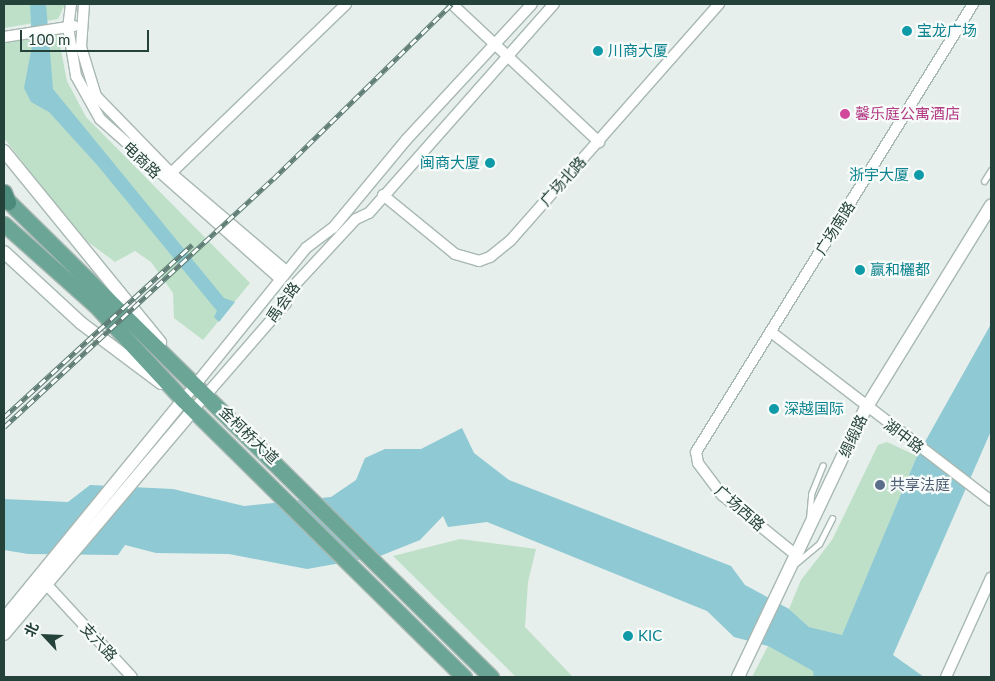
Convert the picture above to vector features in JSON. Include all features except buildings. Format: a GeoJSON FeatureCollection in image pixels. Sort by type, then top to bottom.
{"type":"FeatureCollection","features":[{"type":"Feature","properties":{"kind":"main road","name":"金柯桥大道"},"geometry":{"type":"LineString","coordinates":[[5,197],[290,475],[491,677]]}},
{"type":"Feature","properties":{"kind":"main road","name":"金柯桥大道"},"geometry":{"type":"LineString","coordinates":[[4,224],[95,305],[188,405],[354,566],[464,677]]}},
{"type":"Feature","properties":{"kind":"street","name":"电商路"},"geometry":{"type":"LineString","coordinates":[[71,4],[68,27],[76,76],[87,102],[167,176],[283,275]]}},
{"type":"Feature","properties":{"kind":"street","name":"电商路"},"geometry":{"type":"LineString","coordinates":[[84,4],[80,25],[87,72],[96,96],[167,176]]}},
{"type":"Feature","properties":{"kind":"street"},"geometry":{"type":"LineString","coordinates":[[167,176],[346,4]]}},
{"type":"Feature","properties":{"kind":"street"},"geometry":{"type":"LineString","coordinates":[[452,4],[599,142]]}},
{"type":"Feature","properties":{"kind":"street","name":"禹会路"},"geometry":{"type":"LineString","coordinates":[[4,619],[119,481],[188,405],[283,275],[306,248],[333,228],[532,4]]}},
{"type":"Feature","properties":{"kind":"street","name":"禹会路"},"geometry":{"type":"LineString","coordinates":[[201,389],[286,303],[289,291],[383,195],[554,4]]}},
{"type":"Feature","properties":{"kind":"street","name":"广场北路"},"geometry":{"type":"LineString","coordinates":[[383,195],[455,254],[479,261],[510,241],[719,4]]}},
{"type":"Feature","properties":{"kind":"street","name":"广场南路"},"geometry":{"type":"LineString","coordinates":[[696,452],[973,4]]}},
{"type":"Feature","properties":{"kind":"street"},"geometry":{"type":"LineString","coordinates":[[4,37],[80,25]]}},
{"type":"Feature","properties":{"kind":"street"},"geometry":{"type":"LineString","coordinates":[[4,151],[201,389]]}},
{"type":"Feature","properties":{"kind":"street","name":"绸缎路"},"geometry":{"type":"LineString","coordinates":[[738,677],[866,408],[991,206]]}},
{"type":"Feature","properties":{"kind":"street"},"geometry":{"type":"LineString","coordinates":[[4,252],[81,323],[188,405]]}},
{"type":"Feature","properties":{"kind":"street","name":"湖中路"},"geometry":{"type":"LineString","coordinates":[[771,332],[866,408],[991,502]]}},
{"type":"Feature","properties":{"kind":"street","name":"禹会路"},"geometry":{"type":"LineString","coordinates":[[4,634],[137,481],[188,405]]}},
{"type":"Feature","properties":{"kind":"street","name":"广场西路"},"geometry":{"type":"LineString","coordinates":[[696,452],[698,463],[722,495],[796,555]]}},
{"type":"Feature","properties":{"kind":"street"},"geometry":{"type":"LineString","coordinates":[[946,677],[991,578]]}},
{"type":"Feature","properties":{"kind":"street","name":"支六路"},"geometry":{"type":"LineString","coordinates":[[47,585],[132,677]]}},
{"type":"Feature","properties":{"kind":"lane"},"geometry":{"type":"LineString","coordinates":[[984,181],[991,170]]}},
{"type":"Feature","properties":{"kind":"lane"},"geometry":{"type":"LineString","coordinates":[[808,530],[811,494],[823,465]]}},
{"type":"Feature","properties":{"kind":"lane"},"geometry":{"type":"LineString","coordinates":[[790,568],[819,544],[832,518]]}},
{"type":"Feature","properties":{"kind":"green space"},"geometry":{"type":"Polygon","coordinates":[[[4,4],[65,4],[58,19],[4,28],[4,4]]]}},
{"type":"Feature","properties":{"kind":"green space"},"geometry":{"type":"Polygon","coordinates":[[[58,35],[67,81],[86,117],[250,283],[203,340],[174,318],[173,293],[151,262],[135,251],[115,262],[80,236],[4,138],[4,43],[58,35]]]}},
{"type":"Feature","properties":{"kind":"green space"},"geometry":{"type":"Polygon","coordinates":[[[887,442],[917,456],[895,510],[842,635],[809,627],[789,609],[801,580],[832,540],[878,445],[887,442]]]}},
{"type":"Feature","properties":{"kind":"green space"},"geometry":{"type":"Polygon","coordinates":[[[460,539],[536,549],[528,582],[525,627],[573,677],[516,677],[393,556],[460,539]]]}},
{"type":"Feature","properties":{"kind":"green space"},"geometry":{"type":"Polygon","coordinates":[[[768,646],[814,671],[814,677],[752,677],[768,646]]]}},
{"type":"Feature","properties":{"kind":"water"},"geometry":{"type":"Polygon","coordinates":[[[30,4],[46,4],[53,89],[224,298],[235,302],[219,322],[214,317],[217,311],[98,166],[49,112],[31,102],[24,88],[32,46],[30,4]]]}},
{"type":"Feature","properties":{"kind":"water"},"geometry":{"type":"Polygon","coordinates":[[[991,324],[991,431],[893,655],[924,677],[814,677],[813,671],[768,646],[734,637],[707,611],[487,522],[448,527],[443,516],[420,540],[380,556],[307,569],[229,554],[156,553],[125,545],[118,555],[28,554],[4,550],[4,499],[68,502],[90,485],[173,489],[244,506],[331,497],[356,480],[365,458],[385,449],[421,449],[462,428],[474,453],[509,480],[731,566],[745,585],[789,609],[809,627],[842,635],[917,456],[991,324]]]}},
{"type":"Feature","properties":{"kind":"railway"},"geometry":{"type":"LineString","coordinates":[[4,427],[273,179],[452,4]]}},
{"type":"Feature","properties":{"kind":"railway"},"geometry":{"type":"LineString","coordinates":[[4,417],[192,245]]}},
{"type":"Feature","properties":{"kind":"place","name":"宝龙广场"},"geometry":{"type":"Point","coordinates":[907,31]}},
{"type":"Feature","properties":{"kind":"place","name":"川商大厦"},"geometry":{"type":"Point","coordinates":[598,51]}},
{"type":"Feature","properties":{"kind":"place","name":"馨乐庭公寓酒店"},"geometry":{"type":"Point","coordinates":[845,114]}},
{"type":"Feature","properties":{"kind":"place","name":"闽商大厦"},"geometry":{"type":"Point","coordinates":[490,163]}},
{"type":"Feature","properties":{"kind":"place","name":"浙宇大厦"},"geometry":{"type":"Point","coordinates":[919,175]}},
{"type":"Feature","properties":{"kind":"place","name":"赢和欐都"},"geometry":{"type":"Point","coordinates":[860,270]}},
{"type":"Feature","properties":{"kind":"place","name":"深越国际"},"geometry":{"type":"Point","coordinates":[774,409]}},
{"type":"Feature","properties":{"kind":"place","name":"共享法庭"},"geometry":{"type":"Point","coordinates":[880,485]}},
{"type":"Feature","properties":{"kind":"place","name":"KIC"},"geometry":{"type":"Point","coordinates":[628,636]}}]}
